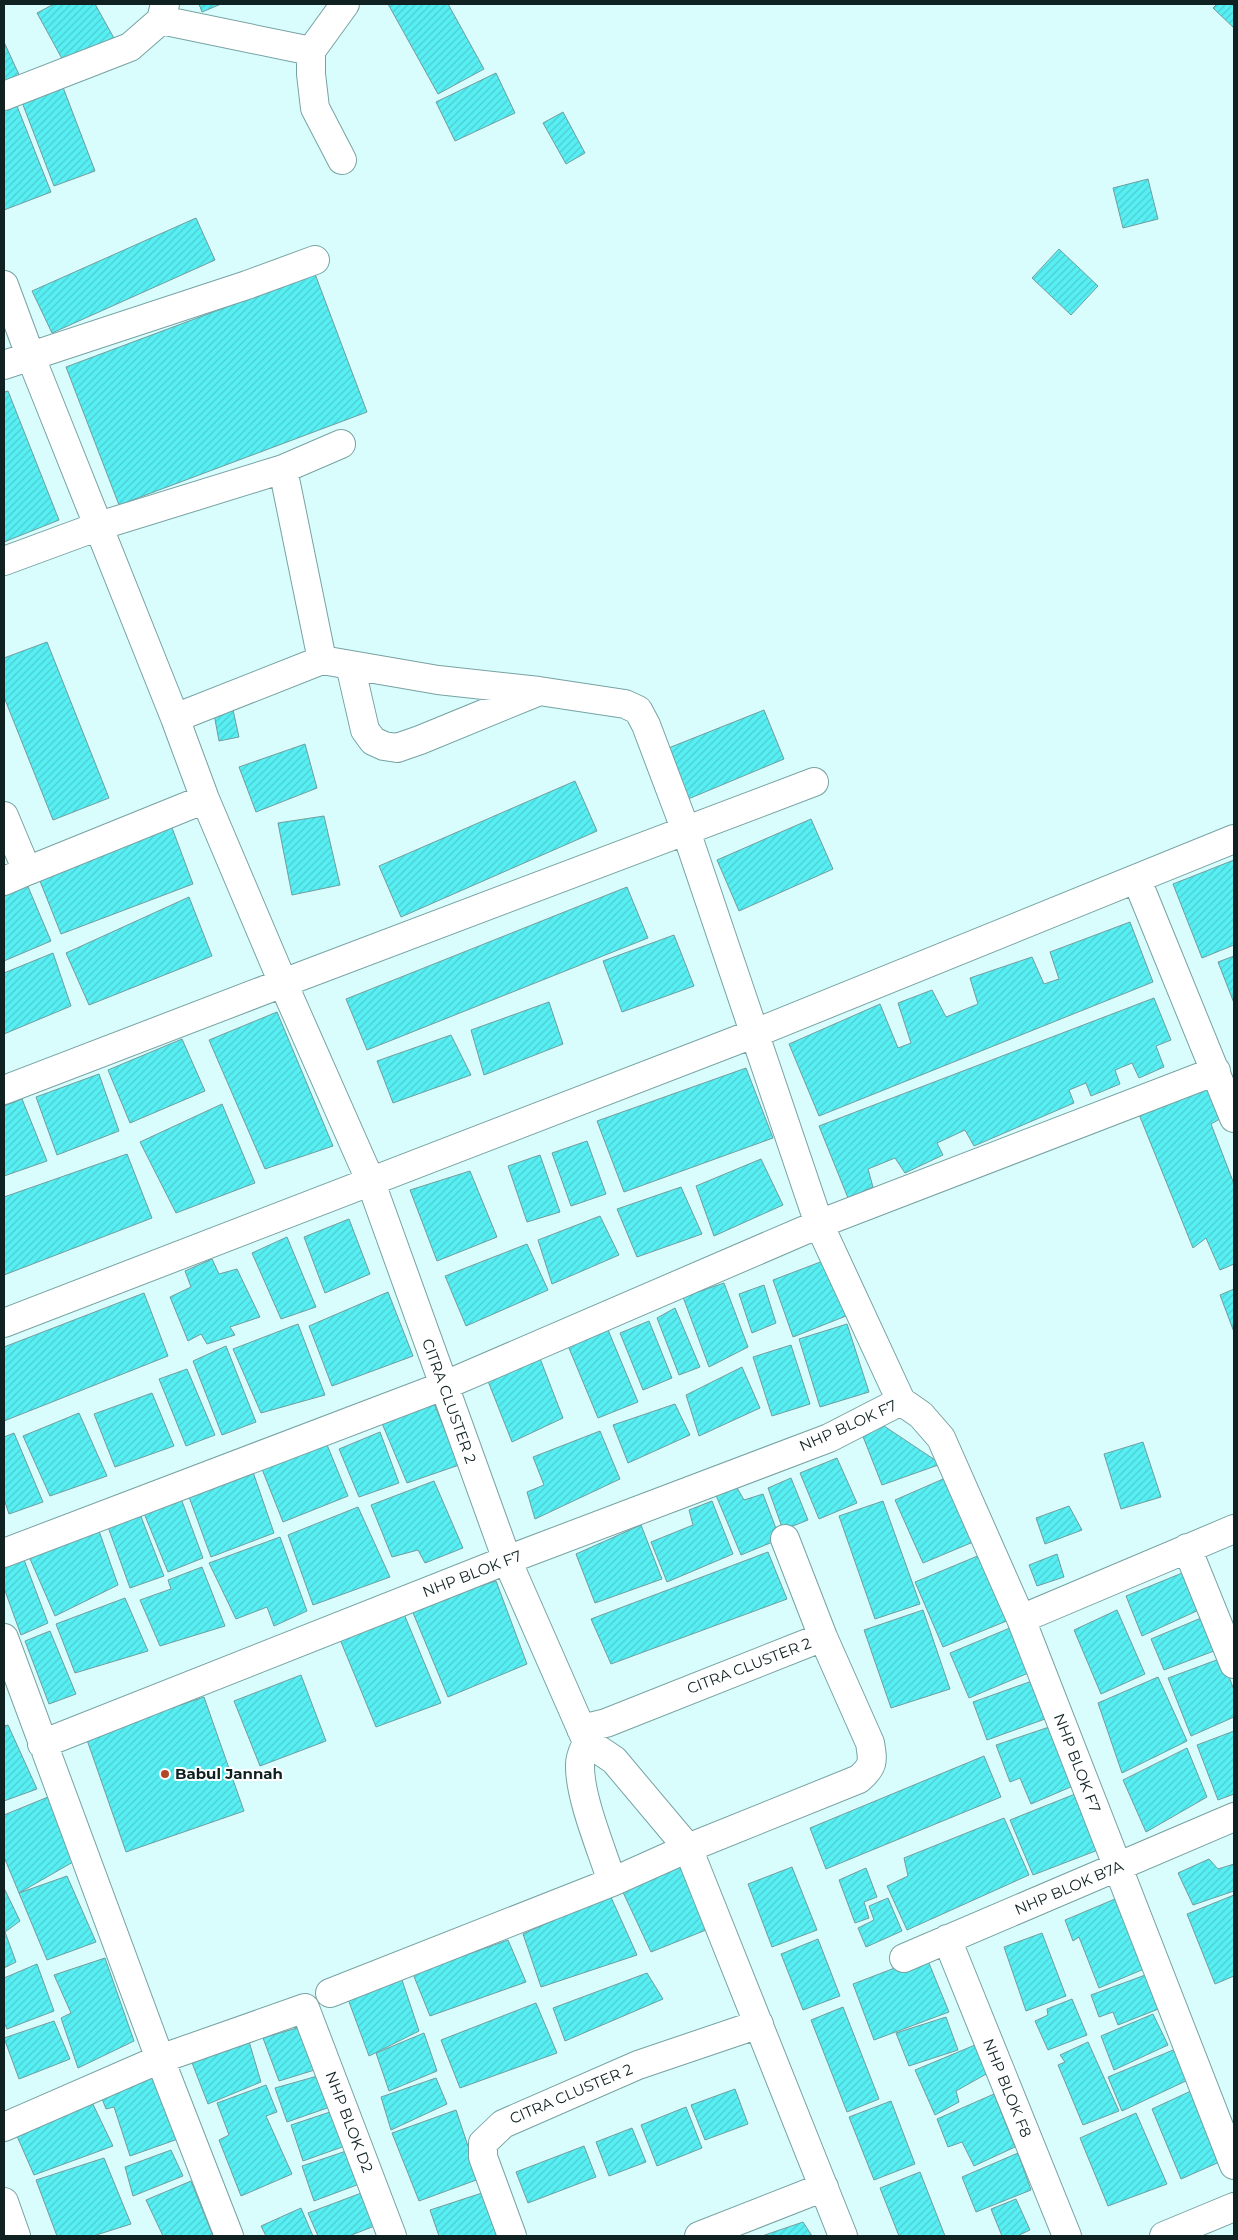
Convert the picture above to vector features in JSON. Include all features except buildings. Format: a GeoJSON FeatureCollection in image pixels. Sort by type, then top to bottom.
{"type":"FeatureCollection","features":[{"type":"Feature","properties":{"kind":"street"},"geometry":{"type":"LineString","coordinates":[[342,160],[315,108],[311,74],[311,51],[345,4]]}},
{"type":"Feature","properties":{"kind":"street"},"geometry":{"type":"LineString","coordinates":[[4,96],[130,47],[163,12],[311,51]]}},
{"type":"Feature","properties":{"kind":"street"},"geometry":{"type":"LineString","coordinates":[[4,365],[246,285],[315,260]]}},
{"type":"Feature","properties":{"kind":"street","name":"CITRA CLUSTER 2"},"geometry":{"type":"LineString","coordinates":[[4,285],[30,355],[175,718],[205,799],[283,983],[370,1180],[507,1560],[584,1736],[606,1724],[823,1637],[870,1743],[872,1760],[869,1770],[859,1779],[688,1848],[612,1882],[330,1993]]}},
{"type":"Feature","properties":{"kind":"street"},"geometry":{"type":"LineString","coordinates":[[4,561],[99,526],[283,469],[341,444]]}},
{"type":"Feature","properties":{"kind":"street"},"geometry":{"type":"LineString","coordinates":[[283,469],[322,660]]}},
{"type":"Feature","properties":{"kind":"street"},"geometry":{"type":"LineString","coordinates":[[175,718],[322,660],[438,680],[539,691],[625,704],[638,710],[686,831],[753,1034],[819,1224],[901,1401]]}},
{"type":"Feature","properties":{"kind":"street"},"geometry":{"type":"LineString","coordinates":[[350,665],[365,730],[372,741],[384,746],[397,748],[539,691]]}},
{"type":"Feature","properties":{"kind":"street"},"geometry":{"type":"LineString","coordinates":[[4,1090],[814,782]]}},
{"type":"Feature","properties":{"kind":"street"},"geometry":{"type":"LineString","coordinates":[[4,816],[15,876],[205,799]]}},
{"type":"Feature","properties":{"kind":"street"},"geometry":{"type":"LineString","coordinates":[[4,1323],[370,1180],[753,1034],[1137,880],[1234,839]]}},
{"type":"Feature","properties":{"kind":"street"},"geometry":{"type":"LineString","coordinates":[[1137,880],[1234,1118]]}},
{"type":"Feature","properties":{"kind":"street"},"geometry":{"type":"LineString","coordinates":[[4,1553],[443,1386],[819,1224],[1216,1071]]}},
{"type":"Feature","properties":{"kind":"street","name":"NHP BLOK F7"},"geometry":{"type":"LineString","coordinates":[[42,1744],[507,1560],[828,1438],[901,1401],[922,1415],[940,1438],[1021,1619],[1234,2165]]}},
{"type":"Feature","properties":{"kind":"street"},"geometry":{"type":"LineString","coordinates":[[1021,1619],[1234,1529]]}},
{"type":"Feature","properties":{"kind":"street"},"geometry":{"type":"LineString","coordinates":[[785,1539],[823,1637]]}},
{"type":"Feature","properties":{"kind":"street"},"geometry":{"type":"LineString","coordinates":[[1187,1548],[1234,1664]]}},
{"type":"Feature","properties":{"kind":"street"},"geometry":{"type":"LineString","coordinates":[[4,1638],[160,2059],[229,2236]]}},
{"type":"Feature","properties":{"kind":"street"},"geometry":{"type":"LineString","coordinates":[[584,1736],[614,1760],[688,1848],[843,2236]]}},
{"type":"Feature","properties":{"kind":"street"},"geometry":{"type":"LineString","coordinates":[[584,1736],[580,1766],[584,1788],[612,1882]]}},
{"type":"Feature","properties":{"kind":"street","name":"NHP BLOK B7A"},"geometry":{"type":"LineString","coordinates":[[904,1958],[1234,1817]]}},
{"type":"Feature","properties":{"kind":"street","name":"NHP BLOK F8"},"geometry":{"type":"LineString","coordinates":[[947,1939],[1067,2236]]}},
{"type":"Feature","properties":{"kind":"street","name":"NHP BLOK D2"},"geometry":{"type":"LineString","coordinates":[[160,2059],[305,2008],[392,2236]]}},
{"type":"Feature","properties":{"kind":"street","name":"CITRA CLUSTER 2"},"geometry":{"type":"LineString","coordinates":[[512,2236],[483,2157],[483,2144],[503,2124],[638,2065],[759,2024]]}},
{"type":"Feature","properties":{"kind":"street"},"geometry":{"type":"LineString","coordinates":[[4,2127],[160,2059]]}},
{"type":"Feature","properties":{"kind":"street"},"geometry":{"type":"LineString","coordinates":[[699,2236],[824,2187]]}},
{"type":"Feature","properties":{"kind":"street"},"geometry":{"type":"LineString","coordinates":[[4,2202],[16,2236]]}},
{"type":"Feature","properties":{"kind":"street"},"geometry":{"type":"LineString","coordinates":[[1164,2236],[1234,2207]]}},
{"type":"Feature","properties":{"kind":"place","name":"Babul Jannah"},"geometry":{"type":"Point","coordinates":[165,1774]}}]}
